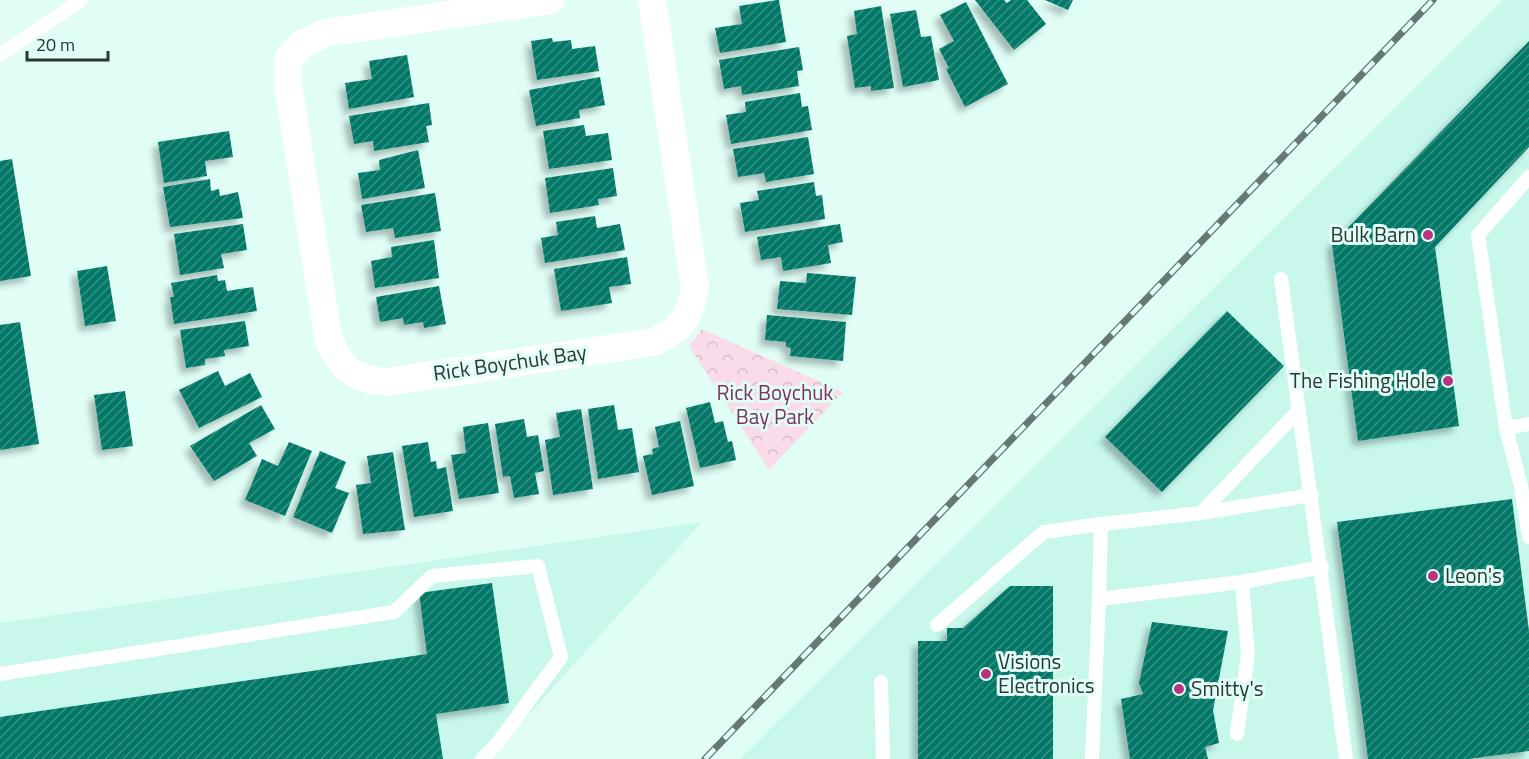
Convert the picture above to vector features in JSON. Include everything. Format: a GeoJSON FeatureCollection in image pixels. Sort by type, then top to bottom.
{"type":"FeatureCollection","features":[{"type":"Feature","properties":{"kind":"street"},"geometry":{"type":"LineString","coordinates":[[493,4],[551,0]]}},
{"type":"Feature","properties":{"kind":"street","name":"Rick Boychuk Bay"},"geometry":{"type":"LineString","coordinates":[[493,4],[325,33],[304,43],[288,59],[288,84],[328,338],[338,363],[360,378],[386,382],[654,342],[678,331],[691,310],[695,288],[651,0]]}},
{"type":"Feature","properties":{"kind":"lane"},"geometry":{"type":"LineString","coordinates":[[0,55],[81,0]]}},
{"type":"Feature","properties":{"kind":"lane"},"geometry":{"type":"LineString","coordinates":[[1529,177],[1478,235],[1506,428],[1521,486],[1529,537]]}},
{"type":"Feature","properties":{"kind":"lane"},"geometry":{"type":"LineString","coordinates":[[1281,279],[1322,567],[1346,759]]}},
{"type":"Feature","properties":{"kind":"lane"},"geometry":{"type":"LineString","coordinates":[[1201,513],[1299,410]]}},
{"type":"Feature","properties":{"kind":"lane"},"geometry":{"type":"LineString","coordinates":[[1506,428],[1529,424]]}},
{"type":"Feature","properties":{"kind":"lane"},"geometry":{"type":"LineString","coordinates":[[937,625],[1044,532],[1201,513],[1311,495]]}},
{"type":"Feature","properties":{"kind":"lane"},"geometry":{"type":"LineString","coordinates":[[1092,759],[1101,524]]}},
{"type":"Feature","properties":{"kind":"lane"},"geometry":{"type":"LineString","coordinates":[[0,675],[394,612],[432,576],[538,566],[561,657],[497,744],[482,759]]}},
{"type":"Feature","properties":{"kind":"lane"},"geometry":{"type":"LineString","coordinates":[[1099,599],[1242,582],[1322,567]]}},
{"type":"Feature","properties":{"kind":"lane"},"geometry":{"type":"LineString","coordinates":[[1237,734],[1248,655],[1242,582]]}},
{"type":"Feature","properties":{"kind":"lane"},"geometry":{"type":"LineString","coordinates":[[881,682],[883,759]]}},
{"type":"Feature","properties":{"kind":"shaded area"},"geometry":{"type":"Polygon","coordinates":[[[1503,0],[1529,0],[1529,759],[740,759],[1503,0]]]}},
{"type":"Feature","properties":{"kind":"shaded area"},"geometry":{"type":"Polygon","coordinates":[[[702,522],[489,759],[0,759],[0,623],[702,522]]]}},
{"type":"Feature","properties":{"kind":"green space","name":"Rick Boychuk Bay Park"},"geometry":{"type":"Polygon","coordinates":[[[702,329],[843,392],[769,470],[689,346],[702,329]]]}},
{"type":"Feature","properties":{"kind":"building"},"geometry":{"type":"Polygon","coordinates":[[[779,0],[786,42],[720,53],[715,28],[742,24],[739,6],[779,0]]]}},
{"type":"Feature","properties":{"kind":"building"},"geometry":{"type":"Polygon","coordinates":[[[975,0],[1004,0],[1007,3],[1011,0],[1027,0],[1046,24],[1014,50],[975,0]]]}},
{"type":"Feature","properties":{"kind":"building"},"geometry":{"type":"Polygon","coordinates":[[[1045,0],[1073,0],[1068,10],[1045,0]]]}},
{"type":"Feature","properties":{"kind":"building"},"geometry":{"type":"Polygon","coordinates":[[[966,2],[1008,84],[965,107],[939,49],[954,41],[940,15],[966,2]]]}},
{"type":"Feature","properties":{"kind":"building"},"geometry":{"type":"Polygon","coordinates":[[[881,6],[894,88],[871,91],[871,86],[855,88],[847,36],[857,34],[854,11],[881,6]]]}},
{"type":"Feature","properties":{"kind":"building"},"geometry":{"type":"Polygon","coordinates":[[[916,10],[921,37],[931,36],[939,80],[903,87],[890,14],[916,10]]]}},
{"type":"Feature","properties":{"kind":"building"},"geometry":{"type":"Polygon","coordinates":[[[552,38],[553,42],[571,40],[572,49],[595,46],[599,71],[537,80],[531,41],[552,38]]]}},
{"type":"Feature","properties":{"kind":"building"},"geometry":{"type":"Polygon","coordinates":[[[1529,41],[1529,147],[1435,247],[1459,426],[1358,441],[1332,244],[1529,41]]]}},
{"type":"Feature","properties":{"kind":"building"},"geometry":{"type":"Polygon","coordinates":[[[799,47],[803,70],[797,71],[799,86],[742,95],[741,86],[724,89],[719,60],[799,47]]]}},
{"type":"Feature","properties":{"kind":"building"},"geometry":{"type":"Polygon","coordinates":[[[407,55],[414,97],[349,109],[345,83],[372,79],[369,61],[407,55]]]}},
{"type":"Feature","properties":{"kind":"building"},"geometry":{"type":"Polygon","coordinates":[[[600,77],[605,105],[579,110],[580,118],[536,126],[529,90],[600,77]]]}},
{"type":"Feature","properties":{"kind":"building"},"geometry":{"type":"Polygon","coordinates":[[[800,93],[802,107],[808,106],[812,130],[731,144],[726,115],[746,112],[745,102],[800,93]]]}},
{"type":"Feature","properties":{"kind":"building"},"geometry":{"type":"Polygon","coordinates":[[[429,103],[432,125],[426,126],[429,142],[374,151],[373,141],[354,144],[349,116],[429,103]]]}},
{"type":"Feature","properties":{"kind":"building"},"geometry":{"type":"Polygon","coordinates":[[[584,125],[586,136],[608,133],[612,160],[549,169],[543,131],[584,125]]]}},
{"type":"Feature","properties":{"kind":"building"},"geometry":{"type":"Polygon","coordinates":[[[229,131],[233,157],[205,161],[207,176],[164,183],[158,142],[229,131]]]}},
{"type":"Feature","properties":{"kind":"building"},"geometry":{"type":"Polygon","coordinates":[[[808,137],[814,174],[766,182],[764,173],[738,177],[733,149],[808,137]]]}},
{"type":"Feature","properties":{"kind":"building"},"geometry":{"type":"Polygon","coordinates":[[[418,150],[425,188],[362,199],[358,173],[380,170],[379,160],[418,150]]]}},
{"type":"Feature","properties":{"kind":"building"},"geometry":{"type":"Polygon","coordinates":[[[12,159],[31,276],[0,281],[0,161],[12,159]]]}},
{"type":"Feature","properties":{"kind":"building"},"geometry":{"type":"Polygon","coordinates":[[[613,168],[617,196],[598,199],[599,205],[550,213],[545,178],[613,168]]]}},
{"type":"Feature","properties":{"kind":"building"},"geometry":{"type":"Polygon","coordinates":[[[210,179],[211,191],[219,189],[220,196],[238,192],[243,218],[170,227],[163,187],[210,179]]]}},
{"type":"Feature","properties":{"kind":"building"},"geometry":{"type":"Polygon","coordinates":[[[814,182],[816,196],[822,195],[825,219],[745,232],[740,203],[759,200],[757,191],[814,182]]]}},
{"type":"Feature","properties":{"kind":"building"},"geometry":{"type":"Polygon","coordinates":[[[435,193],[441,231],[395,238],[393,228],[366,232],[361,205],[435,193]]]}},
{"type":"Feature","properties":{"kind":"building"},"geometry":{"type":"Polygon","coordinates":[[[595,216],[597,228],[620,224],[625,250],[545,263],[541,238],[558,235],[556,222],[595,216]]]}},
{"type":"Feature","properties":{"kind":"building"},"geometry":{"type":"Polygon","coordinates":[[[243,224],[247,250],[221,254],[224,268],[180,275],[174,234],[243,224]]]}},
{"type":"Feature","properties":{"kind":"building"},"geometry":{"type":"Polygon","coordinates":[[[840,224],[843,242],[828,245],[831,263],[783,271],[781,257],[761,260],[757,237],[840,224]]]}},
{"type":"Feature","properties":{"kind":"building"},"geometry":{"type":"Polygon","coordinates":[[[434,240],[439,278],[375,288],[371,261],[392,257],[391,247],[434,240]]]}},
{"type":"Feature","properties":{"kind":"building"},"geometry":{"type":"Polygon","coordinates":[[[627,257],[631,284],[609,287],[612,303],[561,311],[554,269],[627,257]]]}},
{"type":"Feature","properties":{"kind":"building"},"geometry":{"type":"Polygon","coordinates":[[[107,266],[116,321],[85,326],[77,271],[107,266]]]}},
{"type":"Feature","properties":{"kind":"building"},"geometry":{"type":"Polygon","coordinates":[[[807,273],[856,277],[852,315],[777,309],[780,281],[806,283],[807,273]]]}},
{"type":"Feature","properties":{"kind":"building"},"geometry":{"type":"Polygon","coordinates":[[[217,275],[218,281],[225,280],[227,291],[253,287],[257,311],[174,324],[170,297],[174,297],[171,283],[217,275]]]}},
{"type":"Feature","properties":{"kind":"building"},"geometry":{"type":"Polygon","coordinates":[[[439,286],[446,324],[424,328],[423,322],[404,325],[403,318],[380,322],[376,297],[439,286]]]}},
{"type":"Feature","properties":{"kind":"building"},"geometry":{"type":"Polygon","coordinates":[[[1227,311],[1284,366],[1162,492],[1105,437],[1227,311]]]}},
{"type":"Feature","properties":{"kind":"building"},"geometry":{"type":"Polygon","coordinates":[[[767,315],[846,322],[843,361],[790,356],[791,348],[786,347],[786,342],[765,340],[767,315]]]}},
{"type":"Feature","properties":{"kind":"building"},"geometry":{"type":"Polygon","coordinates":[[[245,321],[249,346],[224,350],[225,356],[205,359],[205,365],[186,368],[180,330],[245,321]]]}},
{"type":"Feature","properties":{"kind":"building"},"geometry":{"type":"Polygon","coordinates":[[[20,322],[39,444],[0,450],[0,325],[20,322]]]}},
{"type":"Feature","properties":{"kind":"building"},"geometry":{"type":"Polygon","coordinates":[[[218,371],[225,386],[250,373],[262,397],[199,428],[179,390],[218,371]]]}},
{"type":"Feature","properties":{"kind":"building"},"geometry":{"type":"Polygon","coordinates":[[[125,391],[133,446],[102,450],[94,395],[125,391]]]}},
{"type":"Feature","properties":{"kind":"building"},"geometry":{"type":"Polygon","coordinates":[[[710,402],[715,423],[723,421],[728,442],[732,441],[736,460],[700,468],[686,408],[710,402]]]}},
{"type":"Feature","properties":{"kind":"building"},"geometry":{"type":"Polygon","coordinates":[[[261,405],[275,429],[249,443],[257,456],[214,481],[190,446],[261,405]]]}},
{"type":"Feature","properties":{"kind":"building"},"geometry":{"type":"Polygon","coordinates":[[[614,405],[618,430],[632,428],[639,472],[598,479],[588,409],[614,405]]]}},
{"type":"Feature","properties":{"kind":"building"},"geometry":{"type":"Polygon","coordinates":[[[581,409],[593,489],[553,495],[545,440],[560,437],[556,413],[581,409]]]}},
{"type":"Feature","properties":{"kind":"building"},"geometry":{"type":"Polygon","coordinates":[[[524,419],[527,437],[538,435],[544,471],[535,473],[539,494],[514,498],[510,476],[503,477],[495,424],[524,419]]]}},
{"type":"Feature","properties":{"kind":"building"},"geometry":{"type":"Polygon","coordinates":[[[680,421],[694,486],[652,495],[643,456],[653,454],[652,449],[659,447],[655,427],[680,421]]]}},
{"type":"Feature","properties":{"kind":"building"},"geometry":{"type":"Polygon","coordinates":[[[488,423],[499,493],[459,499],[451,455],[466,453],[463,427],[488,423]]]}},
{"type":"Feature","properties":{"kind":"building"},"geometry":{"type":"Polygon","coordinates":[[[289,442],[312,451],[285,516],[245,500],[262,459],[278,466],[289,442]]]}},
{"type":"Feature","properties":{"kind":"building"},"geometry":{"type":"Polygon","coordinates":[[[428,442],[431,462],[436,461],[437,469],[446,467],[453,511],[414,517],[402,446],[428,442]]]}},
{"type":"Feature","properties":{"kind":"building"},"geometry":{"type":"Polygon","coordinates":[[[320,451],[346,462],[335,488],[349,493],[332,533],[293,517],[320,451]]]}},
{"type":"Feature","properties":{"kind":"building"},"geometry":{"type":"Polygon","coordinates":[[[393,452],[405,530],[363,534],[356,485],[371,483],[367,456],[393,452]]]}},
{"type":"Feature","properties":{"kind":"building","name":"Leon's"},"geometry":{"type":"Polygon","coordinates":[[[1512,499],[1529,631],[1529,751],[1468,759],[1368,759],[1337,522],[1512,499]]]}},
{"type":"Feature","properties":{"kind":"building"},"geometry":{"type":"Polygon","coordinates":[[[492,583],[509,703],[436,714],[443,759],[0,759],[0,717],[427,654],[419,593],[492,583]]]}},
{"type":"Feature","properties":{"kind":"building","name":"Visions Electronics"},"geometry":{"type":"Polygon","coordinates":[[[1010,586],[1053,586],[1053,759],[918,759],[918,641],[947,641],[947,628],[963,628],[1010,586]]]}},
{"type":"Feature","properties":{"kind":"building","name":"Smitty's"},"geometry":{"type":"Polygon","coordinates":[[[1152,622],[1228,631],[1213,710],[1219,743],[1205,747],[1208,759],[1130,759],[1121,699],[1143,694],[1139,683],[1152,622]]]}},
{"type":"Feature","properties":{"kind":"railway"},"geometry":{"type":"LineString","coordinates":[[705,759],[1433,0]]}},
{"type":"Feature","properties":{"kind":"place","name":"Bulk Barn"},"geometry":{"type":"Point","coordinates":[1428,235]}},
{"type":"Feature","properties":{"kind":"place","name":"The Fishing Hole"},"geometry":{"type":"Point","coordinates":[1448,381]}},
{"type":"Feature","properties":{"kind":"place","name":"Leon's"},"geometry":{"type":"Point","coordinates":[1433,576]}},
{"type":"Feature","properties":{"kind":"place","name":"Visions Electronics"},"geometry":{"type":"Point","coordinates":[986,674]}},
{"type":"Feature","properties":{"kind":"place","name":"Smitty's"},"geometry":{"type":"Point","coordinates":[1179,689]}}]}
